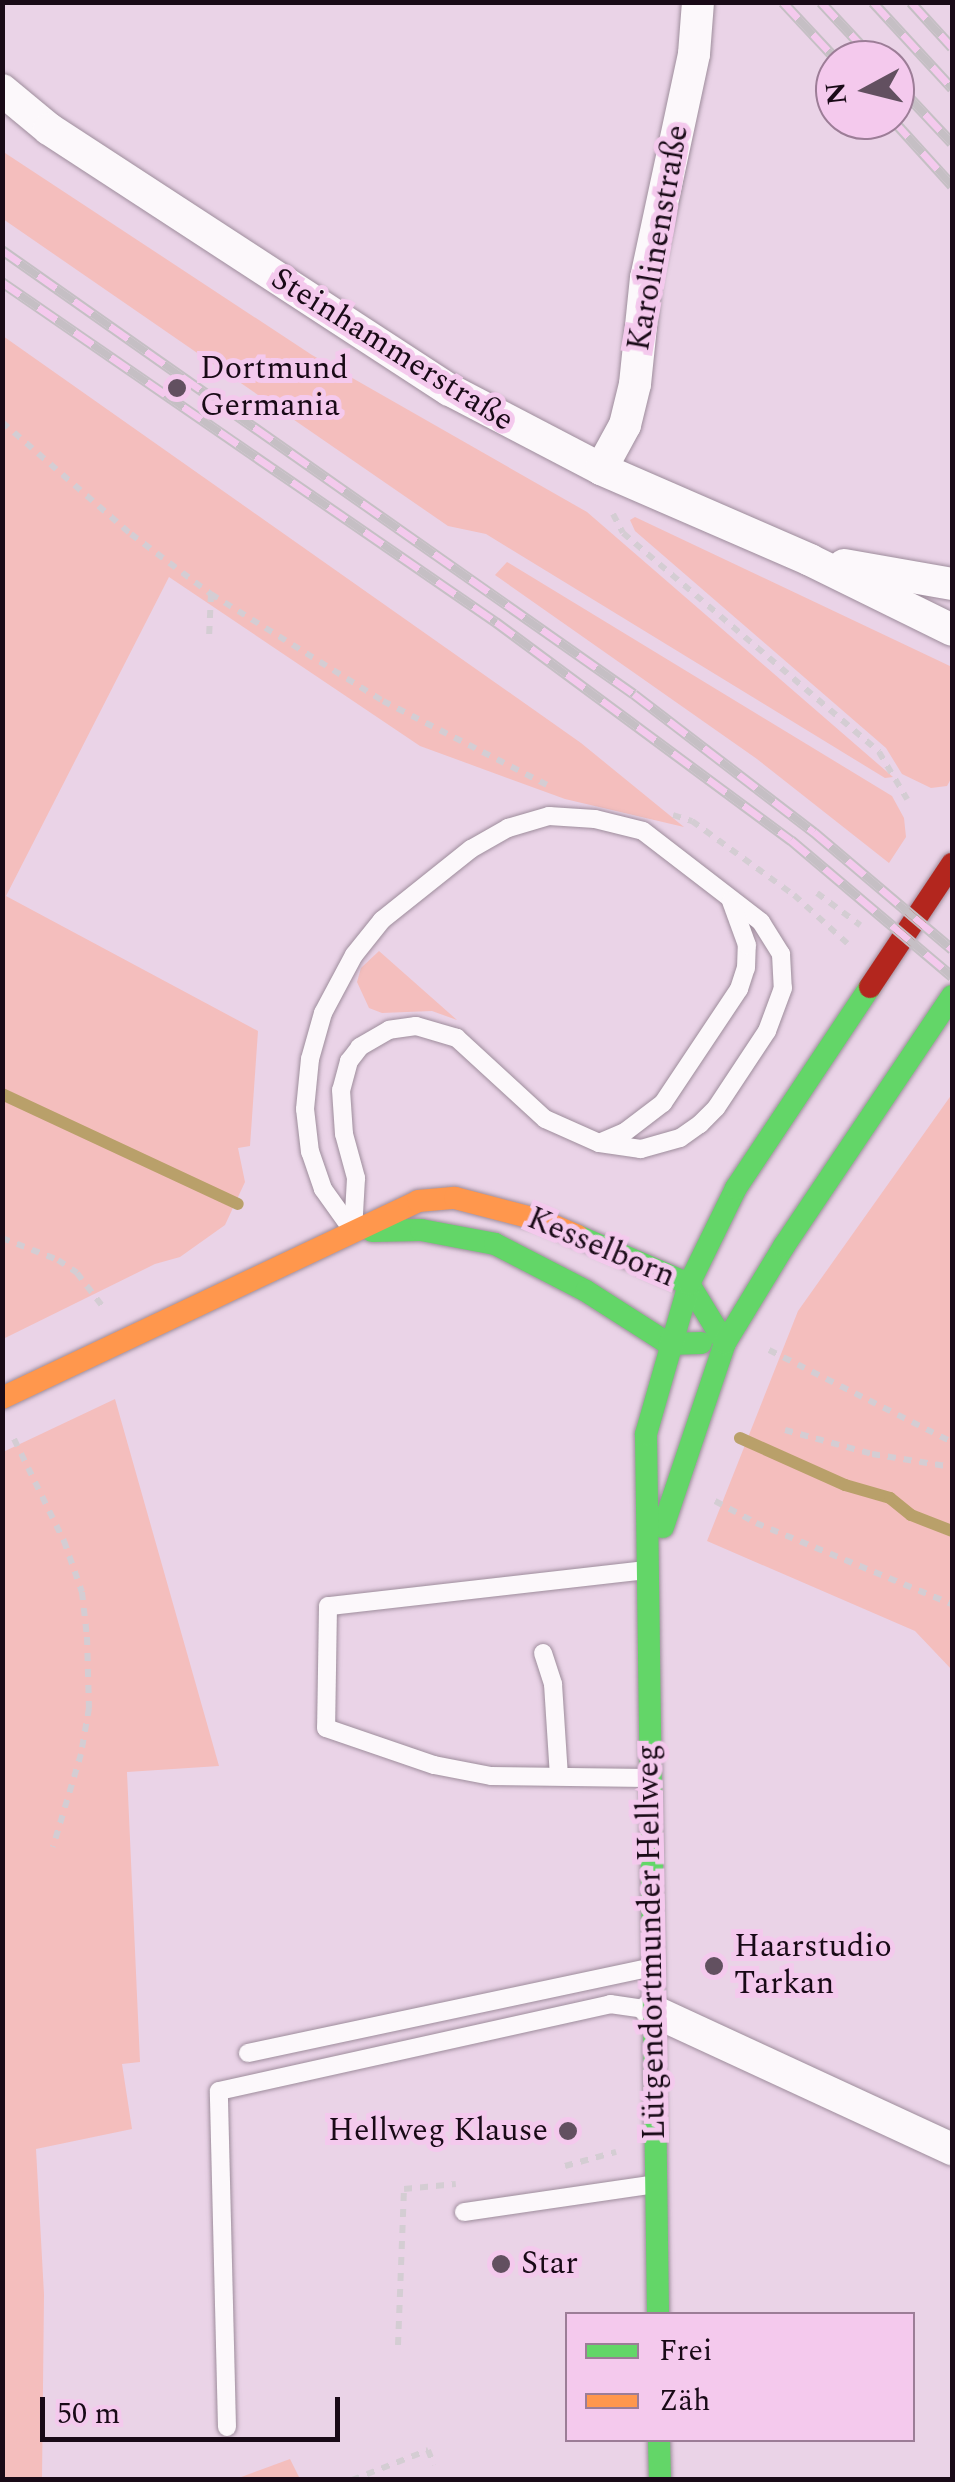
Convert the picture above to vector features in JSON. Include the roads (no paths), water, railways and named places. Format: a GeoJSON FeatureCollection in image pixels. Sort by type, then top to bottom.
{"type":"FeatureCollection","features":[{"type":"Feature","properties":{"kind":"main road","name":"Lütgendortmunder Hellweg"},"geometry":{"type":"LineString","coordinates":[[658,2312],[648,1778],[651,1569],[646,1434],[669,1344],[690,1284],[736,1188],[952,864]]}},
{"type":"Feature","properties":{"kind":"main road","name":"Lütgendortmunder Hellweg"},"geometry":{"type":"LineString","coordinates":[[651,1569],[687,1445],[729,1336],[952,996]]}},
{"type":"Feature","properties":{"kind":"main road","name":"Kesselborn"},"geometry":{"type":"LineString","coordinates":[[2,1398],[418,1200],[455,1198],[540,1220],[690,1284],[729,1336],[669,1344],[586,1291],[495,1244],[420,1230],[353,1231]]}},
{"type":"Feature","properties":{"kind":"main road"},"geometry":{"type":"LineString","coordinates":[[659,2442],[660,2480]]}},
{"type":"Feature","properties":{"kind":"street","name":"Karolinenstraße"},"geometry":{"type":"LineString","coordinates":[[601,469],[625,424],[635,384],[646,278],[694,54],[698,2]]}},
{"type":"Feature","properties":{"kind":"street","name":"Steinhammerstraße"},"geometry":{"type":"LineString","coordinates":[[2,90],[49,130],[450,390],[601,469],[810,560],[952,630]]}},
{"type":"Feature","properties":{"kind":"street","name":"Steinhammerstraße"},"geometry":{"type":"LineString","coordinates":[[810,560],[952,584]]}},
{"type":"Feature","properties":{"kind":"street"},"geometry":{"type":"LineString","coordinates":[[652,2010],[952,2149]]}},
{"type":"Feature","properties":{"kind":"lane"},"geometry":{"type":"LineString","coordinates":[[549,816],[594,819],[643,831],[761,922],[780,954],[783,988],[767,1032],[716,1108],[680,1138],[641,1149],[599,1143],[546,1119],[457,1038],[416,1026],[389,1030],[360,1047],[350,1061],[341,1090],[344,1134],[356,1178],[353,1231],[324,1189],[310,1152],[305,1109],[310,1060],[323,1013],[354,954],[382,920],[471,849],[508,828],[549,816]]}},
{"type":"Feature","properties":{"kind":"lane"},"geometry":{"type":"LineString","coordinates":[[599,1143],[625,1132],[663,1103],[738,989],[746,968],[746,945],[742,922],[728,896]]}},
{"type":"Feature","properties":{"kind":"lane"},"geometry":{"type":"LineString","coordinates":[[648,1778],[491,1776],[434,1765],[326,1728],[328,1606],[544,1589],[651,1569]]}},
{"type":"Feature","properties":{"kind":"lane"},"geometry":{"type":"LineString","coordinates":[[543,1654],[553,1684],[559,1776]]}},
{"type":"Feature","properties":{"kind":"lane"},"geometry":{"type":"LineString","coordinates":[[248,2052],[652,1966]]}},
{"type":"Feature","properties":{"kind":"lane"},"geometry":{"type":"LineString","coordinates":[[228,2427],[219,2091],[610,2004],[652,2010]]}},
{"type":"Feature","properties":{"kind":"lane"},"geometry":{"type":"LineString","coordinates":[[464,2212],[656,2184]]}},
{"type":"Feature","properties":{"kind":"waterway"},"geometry":{"type":"LineString","coordinates":[[2,1094],[238,1204]]}},
{"type":"Feature","properties":{"kind":"waterway"},"geometry":{"type":"LineString","coordinates":[[740,1438],[845,1485],[890,1498],[911,1515],[952,1531]]}},
{"type":"Feature","properties":{"kind":"railway"},"geometry":{"type":"LineString","coordinates":[[783,2],[818,40]]}},
{"type":"Feature","properties":{"kind":"railway"},"geometry":{"type":"LineString","coordinates":[[821,2],[856,40]]}},
{"type":"Feature","properties":{"kind":"railway"},"geometry":{"type":"LineString","coordinates":[[873,2],[952,88]]}},
{"type":"Feature","properties":{"kind":"railway"},"geometry":{"type":"LineString","coordinates":[[911,2],[952,47]]}},
{"type":"Feature","properties":{"kind":"railway"},"geometry":{"type":"LineString","coordinates":[[915,103],[952,143]]}},
{"type":"Feature","properties":{"kind":"railway"},"geometry":{"type":"LineString","coordinates":[[911,140],[952,185]]}},
{"type":"Feature","properties":{"kind":"railway"},"geometry":{"type":"LineString","coordinates":[[2,250],[634,694],[814,832],[952,949]]}},
{"type":"Feature","properties":{"kind":"railway"},"geometry":{"type":"LineString","coordinates":[[2,282],[496,622],[791,840],[952,976]]}},
{"type":"Feature","properties":{"kind":"place","name":"Dortmund Germania"},"geometry":{"type":"Point","coordinates":[177,388]}},
{"type":"Feature","properties":{"kind":"place","name":"Haarstudio Tarkan"},"geometry":{"type":"Point","coordinates":[714,1966]}},
{"type":"Feature","properties":{"kind":"place","name":"Hellweg Klause"},"geometry":{"type":"Point","coordinates":[568,2131]}},
{"type":"Feature","properties":{"kind":"place","name":"Star"},"geometry":{"type":"Point","coordinates":[501,2264]}}]}
